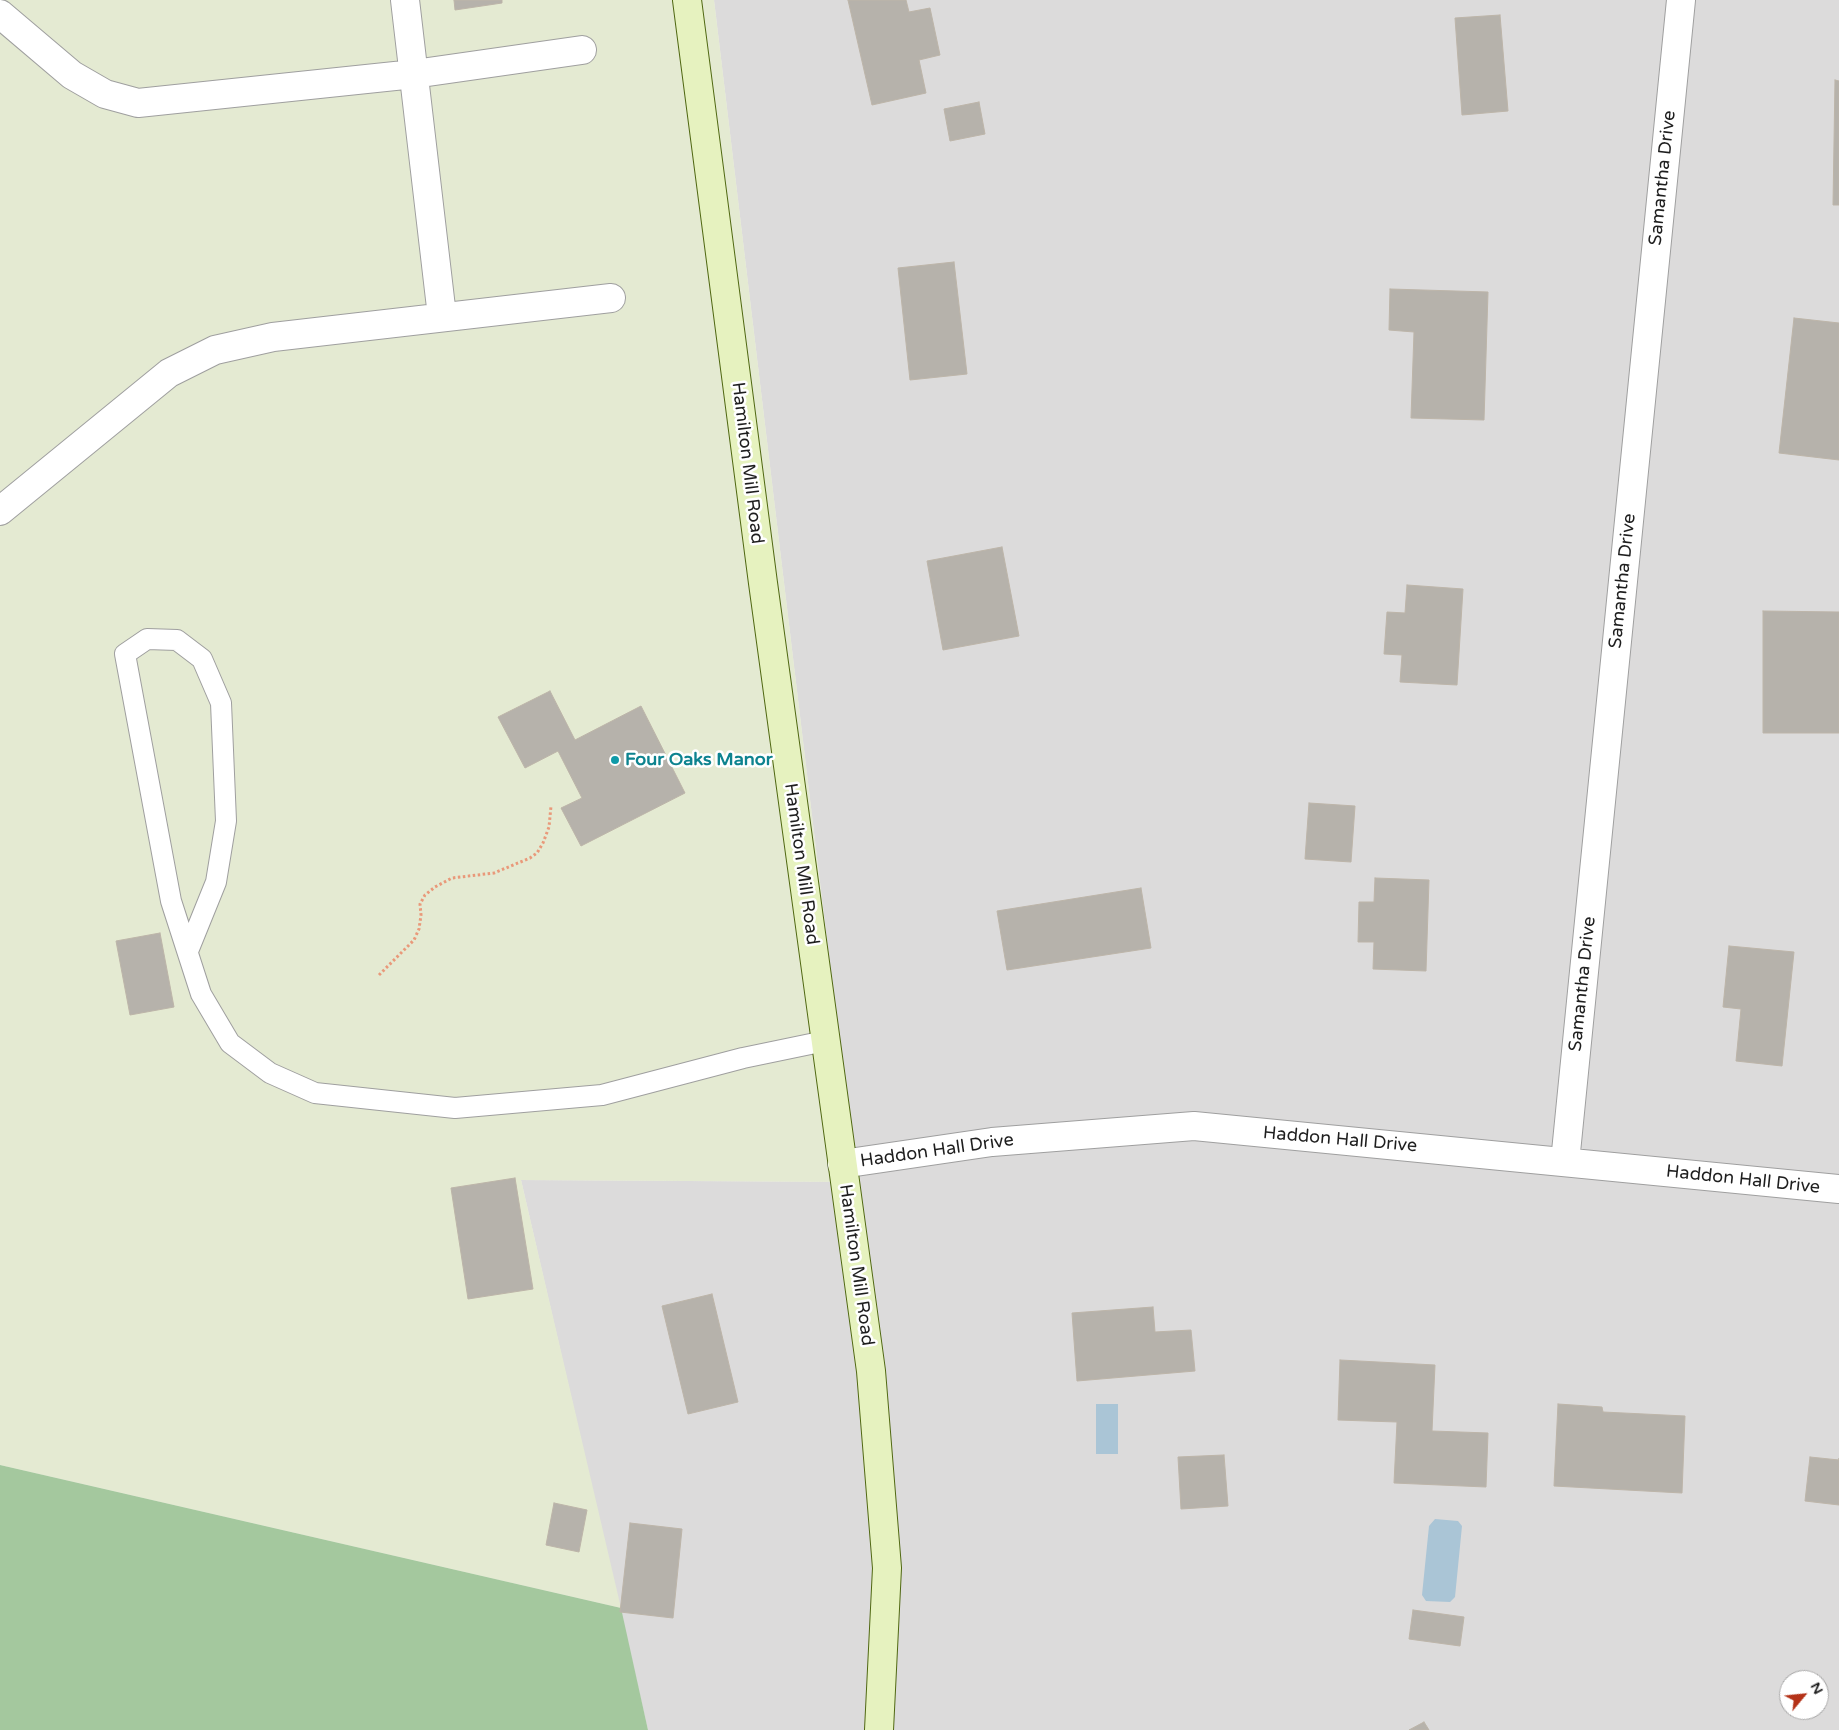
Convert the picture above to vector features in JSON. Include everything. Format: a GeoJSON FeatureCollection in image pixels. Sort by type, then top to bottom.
{"type":"FeatureCollection","features":[{"type":"Feature","properties":{"kind":"main road","name":"Hamilton Mill Road"},"geometry":{"type":"LineString","coordinates":[[687,0],[825,1041],[871,1371],[887,1568],[879,1730]]}},
{"type":"Feature","properties":{"kind":"street"},"geometry":{"type":"LineString","coordinates":[[405,0],[442,316]]}},
{"type":"Feature","properties":{"kind":"street","name":"Samantha Drive"},"geometry":{"type":"LineString","coordinates":[[1565,1162],[1681,0]]}},
{"type":"Feature","properties":{"kind":"street"},"geometry":{"type":"LineString","coordinates":[[0,14],[72,75],[105,94],[138,102],[414,74],[582,50]]}},
{"type":"Feature","properties":{"kind":"street"},"geometry":{"type":"LineString","coordinates":[[0,511],[170,373],[215,350],[273,337],[611,298]]}},
{"type":"Feature","properties":{"kind":"street","name":"Haddon Hall Drive"},"geometry":{"type":"LineString","coordinates":[[842,1164],[992,1142],[1194,1126],[1839,1189]]}},
{"type":"Feature","properties":{"kind":"lane"},"geometry":{"type":"LineString","coordinates":[[188,951],[216,882],[226,820],[221,703],[202,660],[177,640],[147,639],[125,654],[171,901],[201,994],[230,1043],[270,1073],[315,1093],[455,1108],[602,1094],[743,1058],[825,1041]]}},
{"type":"Feature","properties":{"kind":"path"},"geometry":{"type":"LineString","coordinates":[[378,975],[414,940],[419,930],[420,904],[425,895],[452,878],[494,873],[530,858],[543,843],[549,827],[552,806]]}},
{"type":"Feature","properties":{"kind":"shaded area"},"geometry":{"type":"Polygon","coordinates":[[[714,0],[1839,0],[1839,1730],[648,1730],[521,1180],[856,1182],[714,0]]]}},
{"type":"Feature","properties":{"kind":"green space"},"geometry":{"type":"Polygon","coordinates":[[[0,0],[714,0],[856,1182],[521,1180],[621,1608],[0,1465],[0,0]]]}},
{"type":"Feature","properties":{"kind":"green space"},"geometry":{"type":"Polygon","coordinates":[[[0,1465],[621,1608],[648,1730],[0,1730],[0,1465]]]}},
{"type":"Feature","properties":{"kind":"water"},"geometry":{"type":"Polygon","coordinates":[[[1096,1404],[1118,1404],[1118,1454],[1096,1454],[1096,1404]]]}},
{"type":"Feature","properties":{"kind":"water"},"geometry":{"type":"Polygon","coordinates":[[[1435,1519],[1458,1521],[1462,1526],[1455,1597],[1450,1602],[1426,1601],[1422,1595],[1429,1526],[1435,1519]]]}},
{"type":"Feature","properties":{"kind":"building"},"geometry":{"type":"Polygon","coordinates":[[[454,0],[502,0],[502,3],[455,10],[454,0]]]}},
{"type":"Feature","properties":{"kind":"building"},"geometry":{"type":"Polygon","coordinates":[[[848,0],[906,0],[909,12],[930,8],[940,55],[919,60],[926,93],[872,105],[848,0]]]}},
{"type":"Feature","properties":{"kind":"building"},"geometry":{"type":"Polygon","coordinates":[[[1500,15],[1508,111],[1462,115],[1455,18],[1500,15]]]}},
{"type":"Feature","properties":{"kind":"building"},"geometry":{"type":"Polygon","coordinates":[[[1835,80],[1839,81],[1839,205],[1833,205],[1835,80]]]}},
{"type":"Feature","properties":{"kind":"building"},"geometry":{"type":"Polygon","coordinates":[[[979,102],[985,134],[950,141],[944,109],[979,102]]]}},
{"type":"Feature","properties":{"kind":"building"},"geometry":{"type":"Polygon","coordinates":[[[954,262],[967,374],[910,380],[898,268],[954,262]]]}},
{"type":"Feature","properties":{"kind":"building"},"geometry":{"type":"Polygon","coordinates":[[[1390,289],[1488,292],[1484,420],[1411,418],[1414,332],[1389,330],[1390,289]]]}},
{"type":"Feature","properties":{"kind":"building"},"geometry":{"type":"Polygon","coordinates":[[[1794,318],[1839,323],[1839,460],[1779,453],[1794,318]]]}},
{"type":"Feature","properties":{"kind":"building"},"geometry":{"type":"Polygon","coordinates":[[[1002,547],[1019,636],[943,650],[927,561],[1002,547]]]}},
{"type":"Feature","properties":{"kind":"building"},"geometry":{"type":"Polygon","coordinates":[[[1407,585],[1463,589],[1457,685],[1400,682],[1402,655],[1384,654],[1387,612],[1405,613],[1407,585]]]}},
{"type":"Feature","properties":{"kind":"building"},"geometry":{"type":"Polygon","coordinates":[[[1763,611],[1839,612],[1839,733],[1763,733],[1763,611]]]}},
{"type":"Feature","properties":{"kind":"building","name":"Four Oaks Manor"},"geometry":{"type":"Polygon","coordinates":[[[550,691],[575,740],[641,706],[685,793],[581,846],[561,808],[582,798],[558,751],[525,768],[498,717],[550,691]]]}},
{"type":"Feature","properties":{"kind":"building"},"geometry":{"type":"Polygon","coordinates":[[[1309,803],[1355,806],[1351,862],[1305,859],[1309,803]]]}},
{"type":"Feature","properties":{"kind":"building"},"geometry":{"type":"Polygon","coordinates":[[[1375,878],[1429,880],[1426,971],[1373,969],[1374,942],[1358,942],[1359,902],[1374,902],[1375,878]]]}},
{"type":"Feature","properties":{"kind":"building"},"geometry":{"type":"Polygon","coordinates":[[[1141,888],[1151,948],[1007,970],[997,911],[1141,888]]]}},
{"type":"Feature","properties":{"kind":"building"},"geometry":{"type":"Polygon","coordinates":[[[160,933],[174,1007],[130,1015],[116,941],[160,933]]]}},
{"type":"Feature","properties":{"kind":"building"},"geometry":{"type":"Polygon","coordinates":[[[1729,946],[1794,952],[1782,1066],[1736,1061],[1741,1009],[1723,1007],[1729,946]]]}},
{"type":"Feature","properties":{"kind":"building"},"geometry":{"type":"Polygon","coordinates":[[[515,1178],[533,1289],[468,1299],[451,1188],[515,1178]]]}},
{"type":"Feature","properties":{"kind":"building"},"geometry":{"type":"Polygon","coordinates":[[[712,1294],[738,1402],[688,1414],[662,1306],[712,1294]]]}},
{"type":"Feature","properties":{"kind":"building"},"geometry":{"type":"Polygon","coordinates":[[[1153,1307],[1155,1332],[1191,1330],[1195,1371],[1077,1381],[1072,1313],[1153,1307]]]}},
{"type":"Feature","properties":{"kind":"building"},"geometry":{"type":"Polygon","coordinates":[[[1340,1360],[1435,1365],[1432,1431],[1488,1433],[1486,1487],[1394,1483],[1397,1422],[1338,1420],[1340,1360]]]}},
{"type":"Feature","properties":{"kind":"building"},"geometry":{"type":"Polygon","coordinates":[[[1558,1404],[1602,1407],[1603,1412],[1685,1416],[1682,1493],[1554,1486],[1558,1404]]]}},
{"type":"Feature","properties":{"kind":"building"},"geometry":{"type":"Polygon","coordinates":[[[1224,1455],[1228,1506],[1181,1509],[1178,1457],[1224,1455]]]}},
{"type":"Feature","properties":{"kind":"building"},"geometry":{"type":"Polygon","coordinates":[[[1810,1457],[1839,1460],[1839,1505],[1805,1501],[1810,1457]]]}},
{"type":"Feature","properties":{"kind":"building"},"geometry":{"type":"Polygon","coordinates":[[[554,1503],[587,1510],[579,1552],[546,1545],[554,1503]]]}},
{"type":"Feature","properties":{"kind":"building"},"geometry":{"type":"Polygon","coordinates":[[[630,1523],[682,1529],[673,1618],[620,1612],[630,1523]]]}},
{"type":"Feature","properties":{"kind":"building"},"geometry":{"type":"Polygon","coordinates":[[[1413,1610],[1464,1617],[1460,1646],[1409,1639],[1413,1610]]]}},
{"type":"Feature","properties":{"kind":"building"},"geometry":{"type":"Polygon","coordinates":[[[1424,1722],[1429,1730],[1409,1730],[1424,1722]]]}},
{"type":"Feature","properties":{"kind":"place","name":"Four Oaks Manor"},"geometry":{"type":"Point","coordinates":[615,760]}}]}
